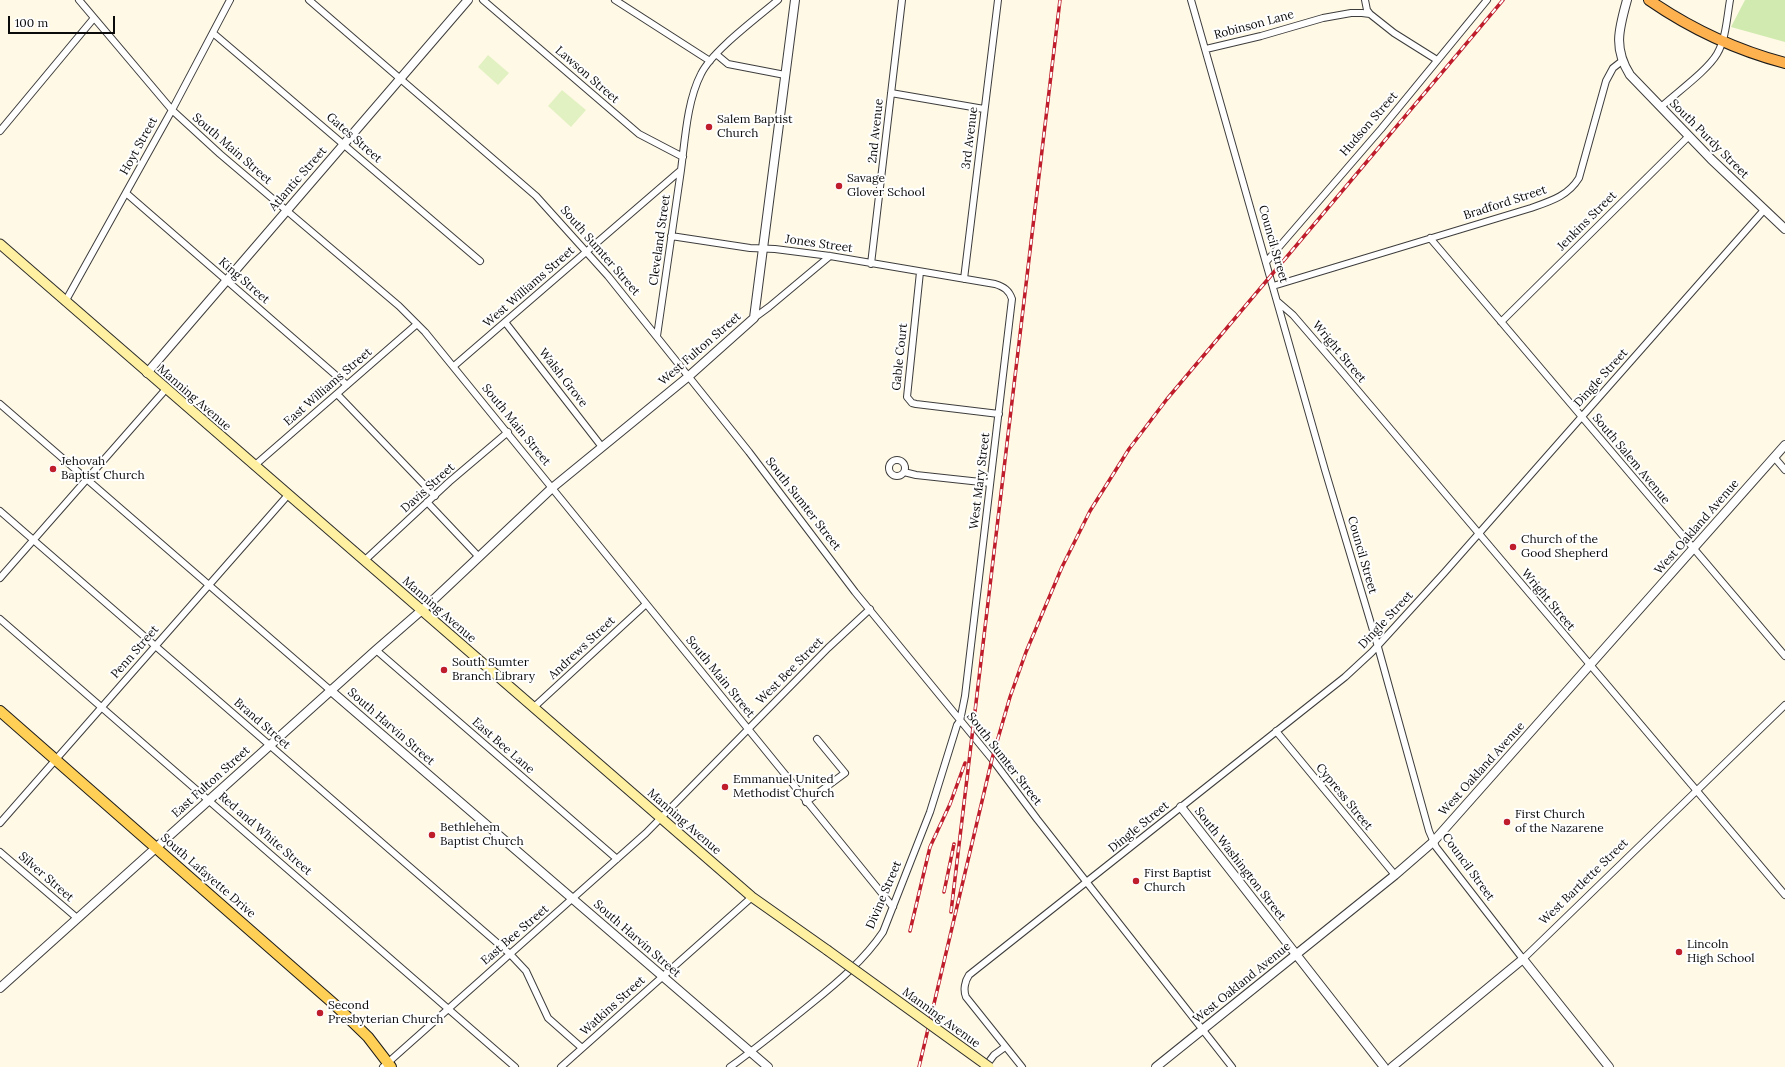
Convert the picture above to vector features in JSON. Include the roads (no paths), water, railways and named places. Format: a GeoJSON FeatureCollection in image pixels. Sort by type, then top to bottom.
{"type":"FeatureCollection","features":[{"type":"Feature","properties":{"kind":"highway"},"geometry":{"type":"LineString","coordinates":[[1649,0],[1696,30],[1722,42],[1785,63]]}},
{"type":"Feature","properties":{"kind":"main road","name":"Manning Avenue"},"geometry":{"type":"LineString","coordinates":[[0,244],[166,390],[752,897],[989,1067]]}},
{"type":"Feature","properties":{"kind":"main road","name":"South Lafayette Drive"},"geometry":{"type":"LineString","coordinates":[[0,711],[351,1019],[388,1065]]}},
{"type":"Feature","properties":{"kind":"street","name":"South Main Street"},"geometry":{"type":"LineString","coordinates":[[79,0],[172,110],[220,154],[287,210],[417,324],[454,366],[508,432],[806,802],[892,906]]}},
{"type":"Feature","properties":{"kind":"street","name":"Hoyt Street"},"geometry":{"type":"LineString","coordinates":[[65,302],[172,110],[230,0]]}},
{"type":"Feature","properties":{"kind":"street","name":"South Sumter Street"},"geometry":{"type":"LineString","coordinates":[[309,0],[536,196],[587,251],[689,376],[870,609],[1014,787],[1232,1067]]}},
{"type":"Feature","properties":{"kind":"street","name":"Atlantic Street"},"geometry":{"type":"LineString","coordinates":[[147,373],[468,0]]}},
{"type":"Feature","properties":{"kind":"street","name":"Lawson Street"},"geometry":{"type":"LineString","coordinates":[[483,0],[639,134],[683,157]]}},
{"type":"Feature","properties":{"kind":"street"},"geometry":{"type":"LineString","coordinates":[[617,0],[710,61]]}},
{"type":"Feature","properties":{"kind":"street"},"geometry":{"type":"LineString","coordinates":[[681,170],[696,85],[700,74],[716,54],[778,0]]}},
{"type":"Feature","properties":{"kind":"street","name":"West Fulton Street"},"geometry":{"type":"LineString","coordinates":[[421,610],[552,488],[689,376],[754,318],[795,0]]}},
{"type":"Feature","properties":{"kind":"street","name":"2nd Avenue"},"geometry":{"type":"LineString","coordinates":[[871,264],[902,0]]}},
{"type":"Feature","properties":{"kind":"street","name":"3rd Avenue"},"geometry":{"type":"LineString","coordinates":[[964,279],[998,0]]}},
{"type":"Feature","properties":{"kind":"street","name":"Council Street"},"geometry":{"type":"LineString","coordinates":[[1191,0],[1278,302],[1324,470],[1378,647],[1385,677],[1433,842],[1459,878],[1609,1067]]}},
{"type":"Feature","properties":{"kind":"street"},"geometry":{"type":"LineString","coordinates":[[1365,0],[1367,10],[1370,14],[1394,33],[1438,60]]}},
{"type":"Feature","properties":{"kind":"street","name":"Hudson Street"},"geometry":{"type":"LineString","coordinates":[[1266,262],[1380,130],[1487,0]]}},
{"type":"Feature","properties":{"kind":"street"},"geometry":{"type":"LineString","coordinates":[[1622,60],[1618,40],[1627,0]]}},
{"type":"Feature","properties":{"kind":"street"},"geometry":{"type":"LineString","coordinates":[[1661,107],[1714,58],[1722,42],[1730,0]]}},
{"type":"Feature","properties":{"kind":"street","name":"Robinson Lane"},"geometry":{"type":"LineString","coordinates":[[1206,49],[1338,14],[1370,14]]}},
{"type":"Feature","properties":{"kind":"street"},"geometry":{"type":"LineString","coordinates":[[0,131],[94,18]]}},
{"type":"Feature","properties":{"kind":"street","name":"Gates Street"},"geometry":{"type":"LineString","coordinates":[[213,33],[480,261]]}},
{"type":"Feature","properties":{"kind":"street"},"geometry":{"type":"LineString","coordinates":[[716,54],[728,64],[786,75]]}},
{"type":"Feature","properties":{"kind":"street","name":"South Purdy Street"},"geometry":{"type":"LineString","coordinates":[[1622,60],[1630,75],[1689,136],[1785,229]]}},
{"type":"Feature","properties":{"kind":"street","name":"Bradford Street"},"geometry":{"type":"LineString","coordinates":[[1273,286],[1531,208],[1558,198],[1571,188],[1579,178],[1606,81],[1614,68],[1622,60]]}},
{"type":"Feature","properties":{"kind":"street"},"geometry":{"type":"LineString","coordinates":[[891,93],[984,109]]}},
{"type":"Feature","properties":{"kind":"street","name":"Jenkins Street"},"geometry":{"type":"LineString","coordinates":[[1501,322],[1689,136]]}},
{"type":"Feature","properties":{"kind":"street","name":"West Williams Street"},"geometry":{"type":"LineString","coordinates":[[454,366],[681,170]]}},
{"type":"Feature","properties":{"kind":"street","name":"Cleveland Street"},"geometry":{"type":"LineString","coordinates":[[657,336],[681,170]]}},
{"type":"Feature","properties":{"kind":"street","name":"King Street"},"geometry":{"type":"LineString","coordinates":[[126,193],[347,385]]}},
{"type":"Feature","properties":{"kind":"street","name":"Dingle Street"},"geometry":{"type":"LineString","coordinates":[[1005,1046],[966,997],[964,993],[965,983],[969,975],[1345,677],[1378,647],[1764,210]]}},
{"type":"Feature","properties":{"kind":"street","name":"Jones Street"},"geometry":{"type":"LineString","coordinates":[[671,236],[830,256],[964,279]]}},
{"type":"Feature","properties":{"kind":"street","name":"South Salem Avenue"},"geometry":{"type":"LineString","coordinates":[[1430,238],[1785,656]]}},
{"type":"Feature","properties":{"kind":"street"},"geometry":{"type":"LineString","coordinates":[[754,318],[830,256]]}},
{"type":"Feature","properties":{"kind":"street","name":"Gable Court"},"geometry":{"type":"LineString","coordinates":[[920,272],[907,397],[916,404],[999,414]]}},
{"type":"Feature","properties":{"kind":"street","name":"West Mary Street"},"geometry":{"type":"LineString","coordinates":[[960,721],[1012,299],[1010,294],[1001,286],[964,279]]}},
{"type":"Feature","properties":{"kind":"street","name":"Wright Street"},"geometry":{"type":"LineString","coordinates":[[1278,302],[1298,321],[1785,895]]}},
{"type":"Feature","properties":{"kind":"street","name":"Walsh Grove"},"geometry":{"type":"LineString","coordinates":[[505,322],[602,447]]}},
{"type":"Feature","properties":{"kind":"street","name":"East Williams Street"},"geometry":{"type":"LineString","coordinates":[[254,466],[417,324]]}},
{"type":"Feature","properties":{"kind":"street"},"geometry":{"type":"LineString","coordinates":[[0,578],[166,390]]}},
{"type":"Feature","properties":{"kind":"street"},"geometry":{"type":"LineString","coordinates":[[338,394],[434,496]]}},
{"type":"Feature","properties":{"kind":"street","name":"South Harvin Street"},"geometry":{"type":"LineString","coordinates":[[0,404],[768,1067]]}},
{"type":"Feature","properties":{"kind":"street","name":"Davis Street"},"geometry":{"type":"LineString","coordinates":[[364,561],[427,502],[508,432]]}},
{"type":"Feature","properties":{"kind":"street","name":"West Oakland Avenue"},"geometry":{"type":"LineString","coordinates":[[1156,1067],[1395,875],[1433,842],[1785,445]]}},
{"type":"Feature","properties":{"kind":"street"},"geometry":{"type":"LineString","coordinates":[[1774,457],[1785,470]]}},
{"type":"Feature","properties":{"kind":"street"},"geometry":{"type":"LineString","coordinates":[[904,472],[916,475],[990,483]]}},
{"type":"Feature","properties":{"kind":"street","name":"Penn Street"},"geometry":{"type":"LineString","coordinates":[[0,823],[288,495]]}},
{"type":"Feature","properties":{"kind":"street"},"geometry":{"type":"LineString","coordinates":[[427,502],[479,557]]}},
{"type":"Feature","properties":{"kind":"street","name":"Brand Street"},"geometry":{"type":"LineString","coordinates":[[0,511],[510,954],[526,971],[548,1018],[582,1048]]}},
{"type":"Feature","properties":{"kind":"street","name":"Andrews Street"},"geometry":{"type":"LineString","coordinates":[[533,708],[646,604]]}},
{"type":"Feature","properties":{"kind":"street","name":"West Bee Street"},"geometry":{"type":"LineString","coordinates":[[661,819],[828,648],[870,609]]}},
{"type":"Feature","properties":{"kind":"street","name":"East Fulton Street"},"geometry":{"type":"LineString","coordinates":[[0,988],[330,690],[421,610]]}},
{"type":"Feature","properties":{"kind":"street","name":"Red and White Street"},"geometry":{"type":"LineString","coordinates":[[0,619],[516,1067]]}},
{"type":"Feature","properties":{"kind":"street","name":"East Bee Lane"},"geometry":{"type":"LineString","coordinates":[[376,650],[617,859]]}},
{"type":"Feature","properties":{"kind":"street","name":"West Bartlette Street"},"geometry":{"type":"LineString","coordinates":[[1392,1067],[1523,959],[1785,705]]}},
{"type":"Feature","properties":{"kind":"street","name":"Divine Street"},"geometry":{"type":"LineString","coordinates":[[730,1067],[838,982],[860,960],[883,932],[930,812],[957,725],[960,721]]}},
{"type":"Feature","properties":{"kind":"street","name":"Cypress Street"},"geometry":{"type":"LineString","coordinates":[[1276,732],[1395,875]]}},
{"type":"Feature","properties":{"kind":"street"},"geometry":{"type":"LineString","coordinates":[[806,802],[845,773],[817,739]]}},
{"type":"Feature","properties":{"kind":"street","name":"South Washington Street"},"geometry":{"type":"LineString","coordinates":[[1181,808],[1384,1067]]}},
{"type":"Feature","properties":{"kind":"street","name":"East Bee Street"},"geometry":{"type":"LineString","coordinates":[[388,1065],[448,1009],[661,819]]}},
{"type":"Feature","properties":{"kind":"street","name":"Silver Street"},"geometry":{"type":"LineString","coordinates":[[0,852],[77,918]]}},
{"type":"Feature","properties":{"kind":"street","name":"Watkins Street"},"geometry":{"type":"LineString","coordinates":[[561,1067],[752,897]]}},
{"type":"Feature","properties":{"kind":"street"},"geometry":{"type":"LineString","coordinates":[[985,1067],[994,1055],[1005,1046],[1022,1067]]}},
{"type":"Feature","properties":{"kind":"railway"},"geometry":{"type":"LineString","coordinates":[[951,912],[1060,0]]}},
{"type":"Feature","properties":{"kind":"railway"},"geometry":{"type":"LineString","coordinates":[[919,1067],[992,759],[1010,697],[1026,652],[1062,567],[1090,511],[1129,449],[1167,399],[1503,0]]}},
{"type":"Feature","properties":{"kind":"railway"},"geometry":{"type":"LineString","coordinates":[[910,931],[930,847],[950,804],[965,763]]}},
{"type":"Feature","properties":{"kind":"railway"},"geometry":{"type":"LineString","coordinates":[[944,892],[954,844]]}},
{"type":"Feature","properties":{"kind":"place","name":"Salem Baptist Church"},"geometry":{"type":"Point","coordinates":[709,127]}},
{"type":"Feature","properties":{"kind":"place","name":"Savage Glover School"},"geometry":{"type":"Point","coordinates":[839,186]}},
{"type":"Feature","properties":{"kind":"place","name":"Jehovah Baptist Church"},"geometry":{"type":"Point","coordinates":[53,469]}},
{"type":"Feature","properties":{"kind":"place","name":"Church of the Good Shepherd"},"geometry":{"type":"Point","coordinates":[1513,547]}},
{"type":"Feature","properties":{"kind":"place","name":"South Sumter Branch Library"},"geometry":{"type":"Point","coordinates":[444,670]}},
{"type":"Feature","properties":{"kind":"place","name":"Emmanuel United Methodist Church"},"geometry":{"type":"Point","coordinates":[725,787]}},
{"type":"Feature","properties":{"kind":"place","name":"First Church of the Nazarene"},"geometry":{"type":"Point","coordinates":[1507,822]}},
{"type":"Feature","properties":{"kind":"place","name":"Bethlehem Baptist Church"},"geometry":{"type":"Point","coordinates":[432,835]}},
{"type":"Feature","properties":{"kind":"place","name":"First Baptist Church"},"geometry":{"type":"Point","coordinates":[1136,881]}},
{"type":"Feature","properties":{"kind":"place","name":"Lincoln High School"},"geometry":{"type":"Point","coordinates":[1679,952]}},
{"type":"Feature","properties":{"kind":"place","name":"Second Presbyterian Church"},"geometry":{"type":"Point","coordinates":[320,1013]}}]}
